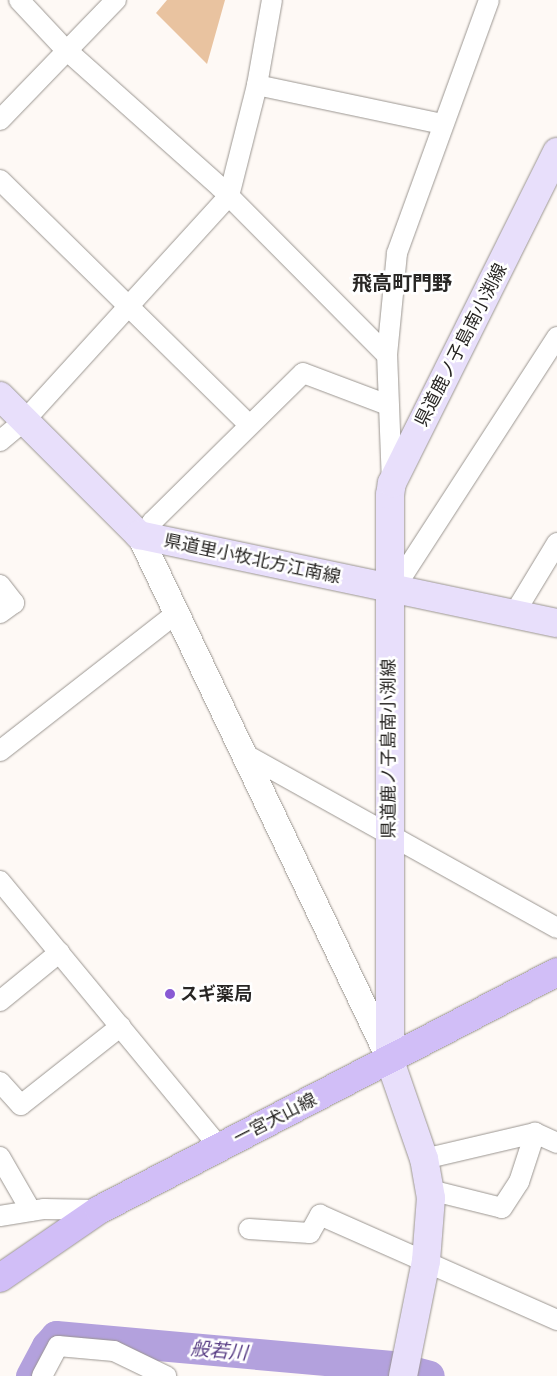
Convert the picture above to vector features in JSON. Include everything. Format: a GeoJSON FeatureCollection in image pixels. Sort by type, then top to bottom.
{"type":"FeatureCollection","features":[{"type":"Feature","properties":{"kind":"main road","name":"県道鹿ノ子島南小渕線"},"geometry":{"type":"LineString","coordinates":[[403,1376],[426,1261],[430,1190],[424,1159],[390,1061],[392,483],[557,152]]}},
{"type":"Feature","properties":{"kind":"main road","name":"県道里小牧北方江南線"},"geometry":{"type":"LineString","coordinates":[[0,396],[142,535],[557,624]]}},
{"type":"Feature","properties":{"kind":"main road","name":"一宮犬山線"},"geometry":{"type":"LineString","coordinates":[[0,1278],[98,1210],[390,1061],[557,972]]}},
{"type":"Feature","properties":{"kind":"street"},"geometry":{"type":"LineString","coordinates":[[19,0],[67,50],[229,196],[387,355]]}},
{"type":"Feature","properties":{"kind":"street"},"geometry":{"type":"LineString","coordinates":[[0,120],[116,0]]}},
{"type":"Feature","properties":{"kind":"street"},"geometry":{"type":"LineString","coordinates":[[0,441],[25,420],[229,196],[257,85],[272,0]]}},
{"type":"Feature","properties":{"kind":"street"},"geometry":{"type":"LineString","coordinates":[[392,483],[387,355],[397,252],[442,124],[489,0]]}},
{"type":"Feature","properties":{"kind":"street"},"geometry":{"type":"LineString","coordinates":[[257,85],[442,124]]}},
{"type":"Feature","properties":{"kind":"street"},"geometry":{"type":"LineString","coordinates":[[0,180],[128,309],[249,425]]}},
{"type":"Feature","properties":{"kind":"street"},"geometry":{"type":"LineString","coordinates":[[392,588],[555,345]]}},
{"type":"Feature","properties":{"kind":"street"},"geometry":{"type":"LineString","coordinates":[[388,405],[303,373],[152,522],[142,535],[241,752],[390,1061]]}},
{"type":"Feature","properties":{"kind":"street"},"geometry":{"type":"LineString","coordinates":[[514,614],[557,544]]}},
{"type":"Feature","properties":{"kind":"street"},"geometry":{"type":"LineString","coordinates":[[0,585],[14,603],[0,613]]}},
{"type":"Feature","properties":{"kind":"street"},"geometry":{"type":"LineString","coordinates":[[0,751],[178,612]]}},
{"type":"Feature","properties":{"kind":"street"},"geometry":{"type":"LineString","coordinates":[[241,752],[557,928]]}},
{"type":"Feature","properties":{"kind":"street"},"geometry":{"type":"LineString","coordinates":[[0,881],[219,1147]]}},
{"type":"Feature","properties":{"kind":"street"},"geometry":{"type":"LineString","coordinates":[[0,1002],[60,952]]}},
{"type":"Feature","properties":{"kind":"street"},"geometry":{"type":"LineString","coordinates":[[0,1082],[21,1105],[121,1026]]}},
{"type":"Feature","properties":{"kind":"street"},"geometry":{"type":"LineString","coordinates":[[430,1190],[502,1208],[519,1182],[535,1133]]}},
{"type":"Feature","properties":{"kind":"street"},"geometry":{"type":"LineString","coordinates":[[424,1159],[535,1133],[557,1142]]}},
{"type":"Feature","properties":{"kind":"street"},"geometry":{"type":"LineString","coordinates":[[0,1157],[31,1211]]}},
{"type":"Feature","properties":{"kind":"street"},"geometry":{"type":"LineString","coordinates":[[0,1216],[31,1211],[98,1210]]}},
{"type":"Feature","properties":{"kind":"street"},"geometry":{"type":"LineString","coordinates":[[249,1229],[310,1233],[320,1215],[557,1320]]}},
{"type":"Feature","properties":{"kind":"street"},"geometry":{"type":"LineString","coordinates":[[42,1376],[58,1346],[114,1351],[166,1376]]}},
{"type":"Feature","properties":{"kind":"shaded area"},"geometry":{"type":"Polygon","coordinates":[[[167,0],[225,0],[207,64],[156,13],[167,0]]]}},
{"type":"Feature","properties":{"kind":"waterway","name":"般若川"},"geometry":{"type":"LineString","coordinates":[[31,1376],[47,1346],[56,1336],[392,1366],[429,1376]]}},
{"type":"Feature","properties":{"kind":"place","name":"スギ薬局"},"geometry":{"type":"Point","coordinates":[170,994]}},
{"type":"Feature","properties":{"kind":"district","name":"飛高町門野"},"geometry":{"type":"Point","coordinates":[402,283]}}]}
